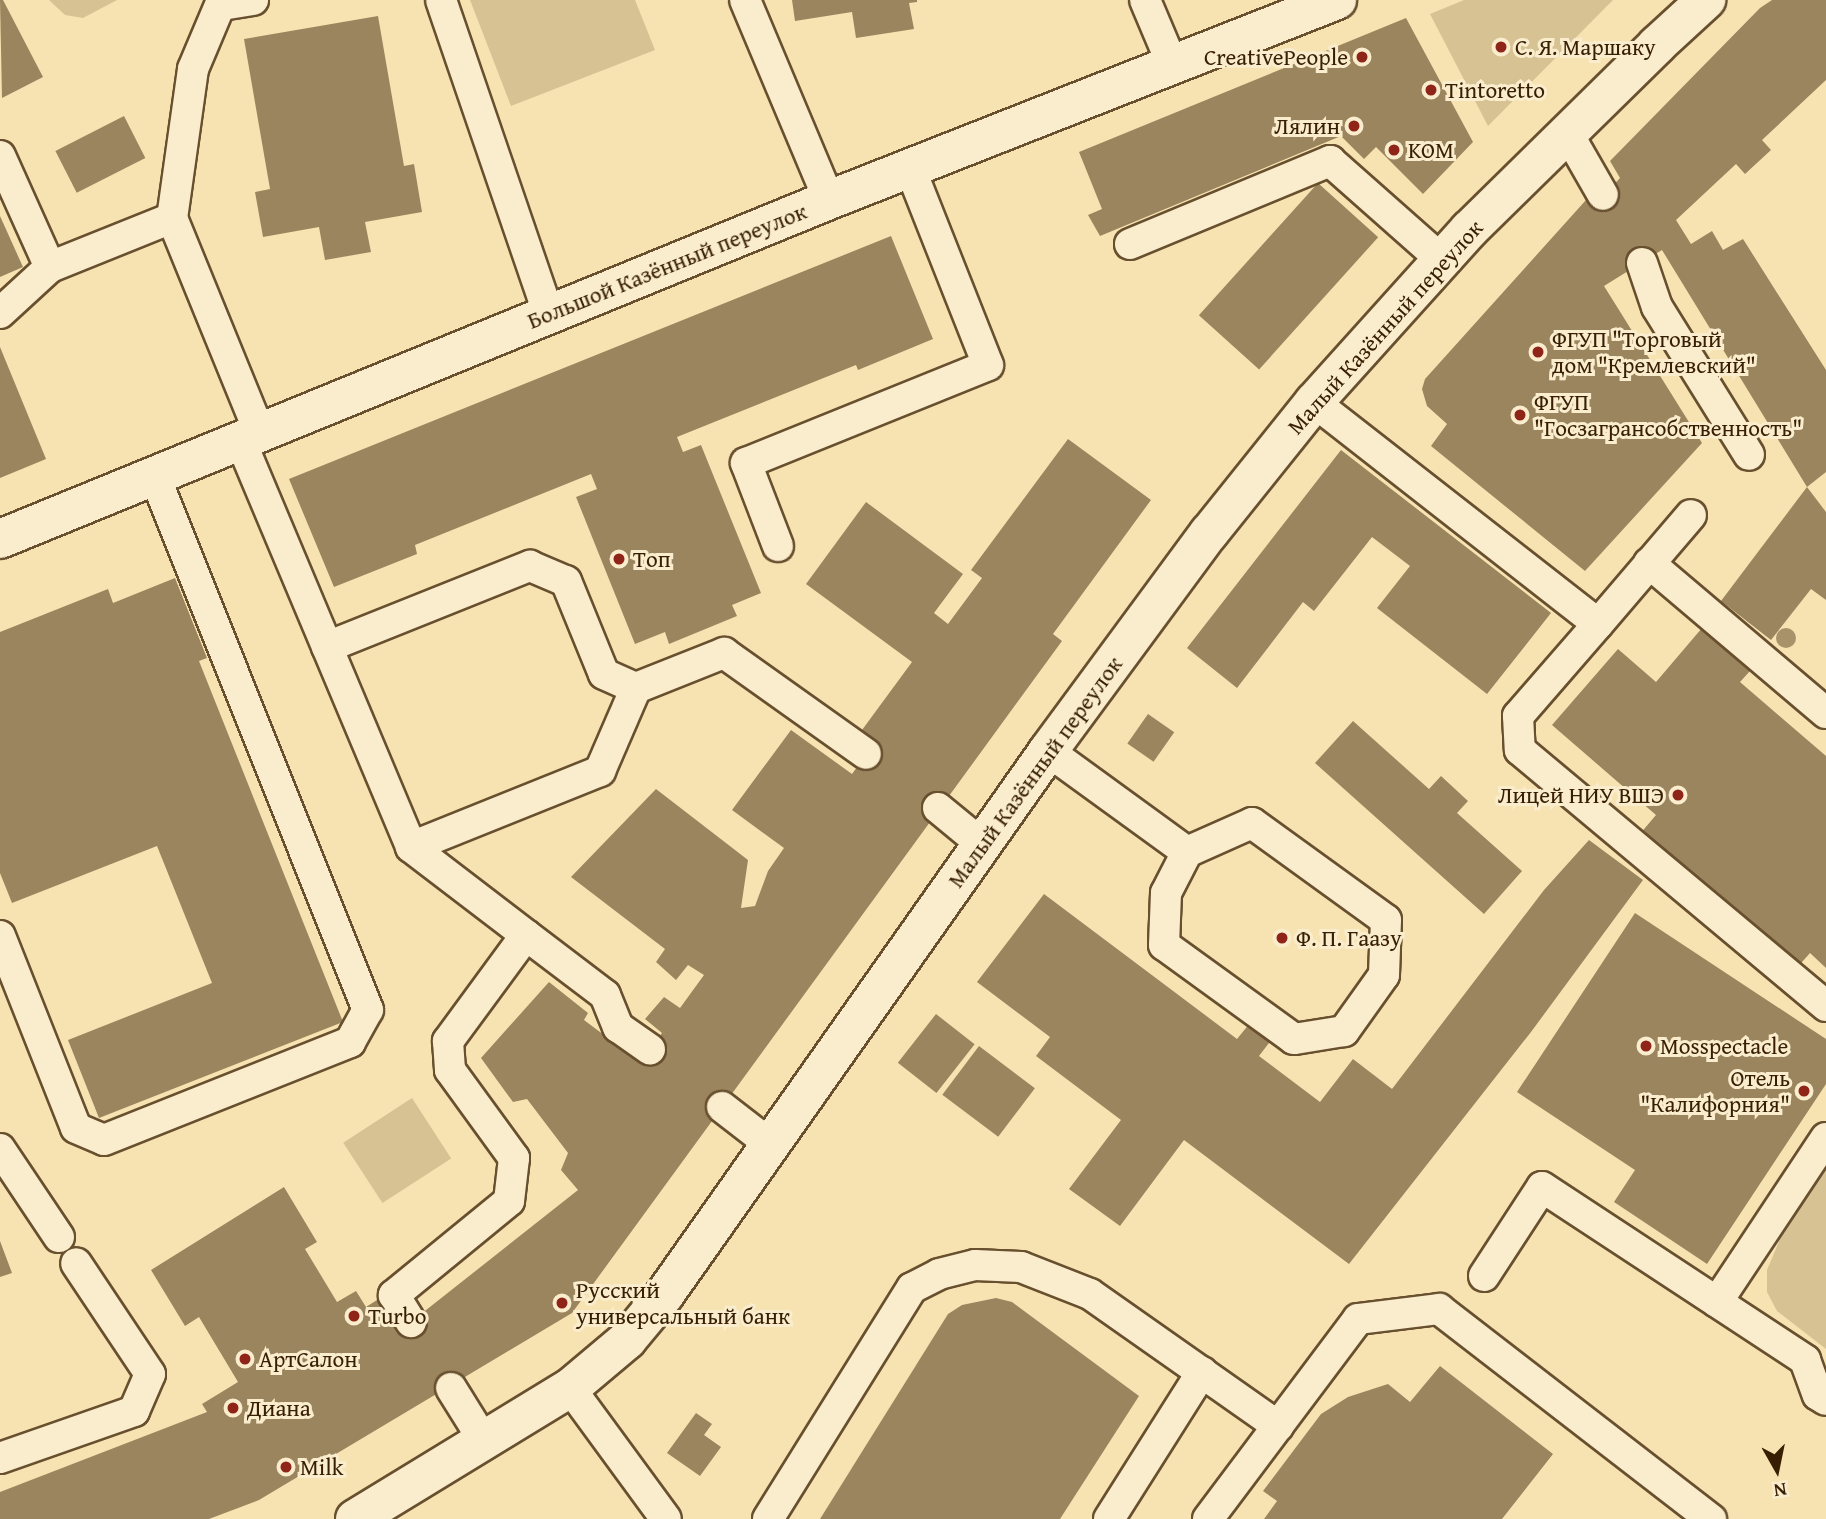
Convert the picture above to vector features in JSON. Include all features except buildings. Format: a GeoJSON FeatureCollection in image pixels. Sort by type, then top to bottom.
{"type":"FeatureCollection","features":[{"type":"Feature","properties":{"kind":"street","name":"Большой Казённый переулок"},"geometry":{"type":"LineString","coordinates":[[0,539],[829,200],[1337,0]]}},
{"type":"Feature","properties":{"kind":"street"},"geometry":{"type":"LineString","coordinates":[[1657,45],[1667,0]]}},
{"type":"Feature","properties":{"kind":"street","name":"Малый Казённый переулок"},"geometry":{"type":"LineString","coordinates":[[355,1519],[570,1388],[627,1340],[657,1303],[771,1144],[1048,751],[1209,533],[1314,402],[1442,260],[1657,45],[1706,0]]}},
{"type":"Feature","properties":{"kind":"lane"},"geometry":{"type":"LineString","coordinates":[[253,0],[219,5],[193,69],[172,218],[327,647],[411,847],[606,995],[618,1027],[650,1049]]}},
{"type":"Feature","properties":{"kind":"lane"},"geometry":{"type":"LineString","coordinates":[[441,0],[549,315]]}},
{"type":"Feature","properties":{"kind":"lane"},"geometry":{"type":"LineString","coordinates":[[745,0],[829,200]]}},
{"type":"Feature","properties":{"kind":"lane"},"geometry":{"type":"LineString","coordinates":[[1145,0],[1172,64]]}},
{"type":"Feature","properties":{"kind":"lane"},"geometry":{"type":"LineString","coordinates":[[1568,134],[1604,195]]}},
{"type":"Feature","properties":{"kind":"lane"},"geometry":{"type":"LineString","coordinates":[[0,156],[50,267]]}},
{"type":"Feature","properties":{"kind":"lane"},"geometry":{"type":"LineString","coordinates":[[1130,244],[1330,161],[1442,260]]}},
{"type":"Feature","properties":{"kind":"lane"},"geometry":{"type":"LineString","coordinates":[[778,547],[746,463],[988,365],[909,168]]}},
{"type":"Feature","properties":{"kind":"lane"},"geometry":{"type":"LineString","coordinates":[[0,313],[50,267],[172,218]]}},
{"type":"Feature","properties":{"kind":"lane"},"geometry":{"type":"LineString","coordinates":[[1642,262],[1657,307],[1749,455]]}},
{"type":"Feature","properties":{"kind":"lane"},"geometry":{"type":"LineString","coordinates":[[1314,402],[1598,624]]}},
{"type":"Feature","properties":{"kind":"lane"},"geometry":{"type":"LineString","coordinates":[[0,936],[76,1128],[104,1140],[350,1042],[368,1010],[155,477]]}},
{"type":"Feature","properties":{"kind":"lane"},"geometry":{"type":"LineString","coordinates":[[1691,515],[1518,716],[1520,750],[1826,1006]]}},
{"type":"Feature","properties":{"kind":"lane"},"geometry":{"type":"LineString","coordinates":[[1649,563],[1826,713]]}},
{"type":"Feature","properties":{"kind":"lane"},"geometry":{"type":"LineString","coordinates":[[327,647],[530,566],[566,581],[604,674],[636,688]]}},
{"type":"Feature","properties":{"kind":"lane"},"geometry":{"type":"LineString","coordinates":[[411,847],[600,771],[636,688],[724,653],[866,754]]}},
{"type":"Feature","properties":{"kind":"lane"},"geometry":{"type":"LineString","coordinates":[[1048,751],[1187,852]]}},
{"type":"Feature","properties":{"kind":"lane"},"geometry":{"type":"LineString","coordinates":[[938,808],[983,845]]}},
{"type":"Feature","properties":{"kind":"lane"},"geometry":{"type":"LineString","coordinates":[[1252,823],[1386,920],[1384,975],[1344,1031],[1294,1040],[1164,945],[1167,893],[1187,852],[1252,823]]}},
{"type":"Feature","properties":{"kind":"lane"},"geometry":{"type":"LineString","coordinates":[[411,1322],[394,1295],[509,1201],[514,1158],[450,1070],[448,1041],[526,935]]}},
{"type":"Feature","properties":{"kind":"lane"},"geometry":{"type":"LineString","coordinates":[[722,1107],[771,1144]]}},
{"type":"Feature","properties":{"kind":"lane"},"geometry":{"type":"LineString","coordinates":[[1717,1302],[1826,1138]]}},
{"type":"Feature","properties":{"kind":"lane"},"geometry":{"type":"LineString","coordinates":[[0,1149],[59,1237]]}},
{"type":"Feature","properties":{"kind":"lane"},"geometry":{"type":"LineString","coordinates":[[1484,1276],[1542,1187],[1805,1360],[1818,1395],[1826,1400]]}},
{"type":"Feature","properties":{"kind":"lane"},"geometry":{"type":"LineString","coordinates":[[0,1458],[134,1411],[150,1374],[76,1263]]}},
{"type":"Feature","properties":{"kind":"lane"},"geometry":{"type":"LineString","coordinates":[[768,1519],[912,1288],[939,1274],[975,1265],[1021,1267],[1090,1294],[1278,1426]]}},
{"type":"Feature","properties":{"kind":"lane"},"geometry":{"type":"LineString","coordinates":[[1208,1519],[1358,1319],[1439,1309],[1711,1519]]}},
{"type":"Feature","properties":{"kind":"lane"},"geometry":{"type":"LineString","coordinates":[[1109,1519],[1202,1372]]}},
{"type":"Feature","properties":{"kind":"lane"},"geometry":{"type":"LineString","coordinates":[[451,1388],[484,1441]]}},
{"type":"Feature","properties":{"kind":"lane"},"geometry":{"type":"LineString","coordinates":[[570,1388],[666,1519]]}},
{"type":"Feature","properties":{"kind":"shaded area"},"geometry":{"type":"Polygon","coordinates":[[[49,0],[117,0],[83,18],[65,15],[49,0]]]}},
{"type":"Feature","properties":{"kind":"shaded area"},"geometry":{"type":"Polygon","coordinates":[[[470,0],[635,0],[655,50],[511,106],[470,0]]]}},
{"type":"Feature","properties":{"kind":"shaded area"},"geometry":{"type":"Polygon","coordinates":[[[1464,0],[1613,0],[1488,126],[1430,14],[1464,0]]]}},
{"type":"Feature","properties":{"kind":"shaded area"},"geometry":{"type":"Polygon","coordinates":[[[412,1098],[451,1158],[382,1203],[343,1143],[412,1098]]]}},
{"type":"Feature","properties":{"kind":"shaded area"},"geometry":{"type":"Polygon","coordinates":[[[1826,1164],[1826,1349],[1777,1311],[1767,1292],[1767,1270],[1780,1239],[1826,1164]]]}},
{"type":"Feature","properties":{"kind":"place","name":"С. Я. Маршаку"},"geometry":{"type":"Point","coordinates":[1501,47]}},
{"type":"Feature","properties":{"kind":"place","name":"CreativePeople"},"geometry":{"type":"Point","coordinates":[1362,57]}},
{"type":"Feature","properties":{"kind":"place","name":"Tintoretto"},"geometry":{"type":"Point","coordinates":[1431,90]}},
{"type":"Feature","properties":{"kind":"place","name":"Лялин"},"geometry":{"type":"Point","coordinates":[1354,126]}},
{"type":"Feature","properties":{"kind":"place","name":"KOM"},"geometry":{"type":"Point","coordinates":[1394,150]}},
{"type":"Feature","properties":{"kind":"place","name":"ФГУП \"Торговый дом \"Кремлевский\""},"geometry":{"type":"Point","coordinates":[1538,352]}},
{"type":"Feature","properties":{"kind":"place","name":"ФГУП \"Госзагрансобственность\""},"geometry":{"type":"Point","coordinates":[1520,415]}},
{"type":"Feature","properties":{"kind":"place","name":"Топ"},"geometry":{"type":"Point","coordinates":[619,559]}},
{"type":"Feature","properties":{"kind":"place","name":"Лицей НИУ ВШЭ"},"geometry":{"type":"Point","coordinates":[1678,795]}},
{"type":"Feature","properties":{"kind":"place","name":"Ф. П. Гаазу"},"geometry":{"type":"Point","coordinates":[1282,938]}},
{"type":"Feature","properties":{"kind":"place","name":"Mosspectacle"},"geometry":{"type":"Point","coordinates":[1646,1046]}},
{"type":"Feature","properties":{"kind":"place","name":"Отель \"Калифорния\""},"geometry":{"type":"Point","coordinates":[1804,1091]}},
{"type":"Feature","properties":{"kind":"place","name":"Русский универсальный банк"},"geometry":{"type":"Point","coordinates":[562,1303]}},
{"type":"Feature","properties":{"kind":"place","name":"Turbo"},"geometry":{"type":"Point","coordinates":[354,1316]}},
{"type":"Feature","properties":{"kind":"place","name":"АртСалон"},"geometry":{"type":"Point","coordinates":[245,1359]}},
{"type":"Feature","properties":{"kind":"place","name":"Диана"},"geometry":{"type":"Point","coordinates":[233,1408]}},
{"type":"Feature","properties":{"kind":"place","name":"Milk"},"geometry":{"type":"Point","coordinates":[286,1467]}}]}
